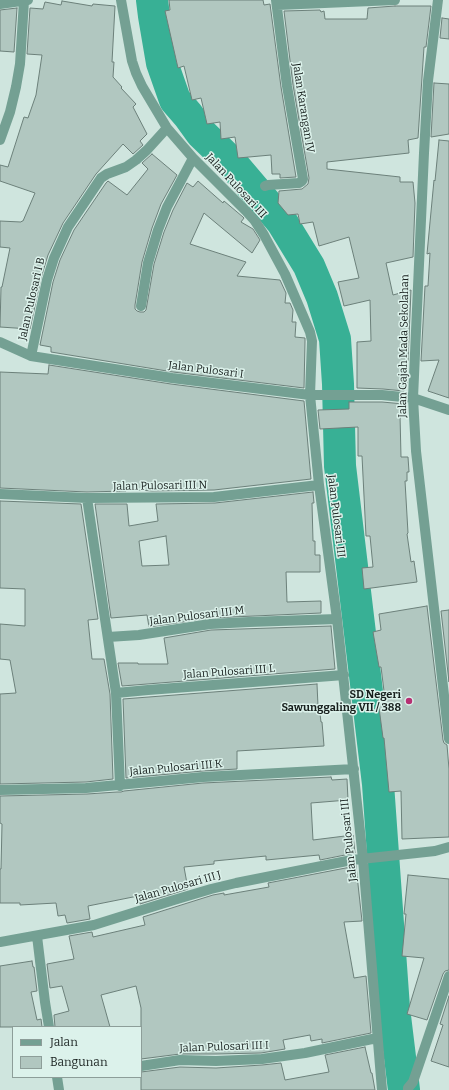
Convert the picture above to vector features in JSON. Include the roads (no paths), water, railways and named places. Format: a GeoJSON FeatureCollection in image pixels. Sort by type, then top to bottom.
{"type":"FeatureCollection","features":[{"type":"Feature","properties":{"kind":"street"},"geometry":{"type":"LineString","coordinates":[[0,4],[26,0],[20,64],[16,87],[10,112],[0,140]]}},
{"type":"Feature","properties":{"kind":"street","name":"Jalan Pulosari III"},"geometry":{"type":"LineString","coordinates":[[121,0],[132,61],[142,86],[168,128],[193,158],[255,221],[285,274],[312,341],[310,395],[319,485],[344,675],[354,769],[367,858],[382,1090]]}},
{"type":"Feature","properties":{"kind":"street"},"geometry":{"type":"LineString","coordinates":[[276,2],[395,0]]}},
{"type":"Feature","properties":{"kind":"street","name":"Jalan Gajah Mada Sekolahan"},"geometry":{"type":"LineString","coordinates":[[438,0],[428,82],[413,398],[416,451],[449,739]]}},
{"type":"Feature","properties":{"kind":"street","name":"Jalan Karangan IV"},"geometry":{"type":"LineString","coordinates":[[265,186],[300,183],[303,179],[287,86],[276,2]]}},
{"type":"Feature","properties":{"kind":"street","name":"Jalan Pulosari I B"},"geometry":{"type":"LineString","coordinates":[[31,356],[54,258],[68,227],[101,178],[107,174],[126,167],[136,160],[168,128]]}},
{"type":"Feature","properties":{"kind":"street"},"geometry":{"type":"LineString","coordinates":[[141,306],[148,263],[158,230],[167,207],[193,158]]}},
{"type":"Feature","properties":{"kind":"street","name":"Jalan Pulosari I"},"geometry":{"type":"LineString","coordinates":[[0,342],[31,356],[172,378],[310,395],[382,395],[413,398],[449,410]]}},
{"type":"Feature","properties":{"kind":"street","name":"Jalan Pulosari III N"},"geometry":{"type":"LineString","coordinates":[[0,494],[87,498],[214,497],[319,485]]}},
{"type":"Feature","properties":{"kind":"street"},"geometry":{"type":"LineString","coordinates":[[87,498],[116,693],[120,786]]}},
{"type":"Feature","properties":{"kind":"street","name":"Jalan Pulosari III M"},"geometry":{"type":"LineString","coordinates":[[108,637],[138,635],[210,624],[337,619]]}},
{"type":"Feature","properties":{"kind":"street","name":"Jalan Pulosari III L"},"geometry":{"type":"LineString","coordinates":[[116,693],[344,675]]}},
{"type":"Feature","properties":{"kind":"street","name":"Jalan Pulosari III K"},"geometry":{"type":"LineString","coordinates":[[0,790],[120,786],[203,777],[354,769]]}},
{"type":"Feature","properties":{"kind":"street","name":"Jalan Pulosari III J"},"geometry":{"type":"LineString","coordinates":[[0,942],[94,925],[189,895],[236,883],[367,858],[435,852],[449,847]]}},
{"type":"Feature","properties":{"kind":"street"},"geometry":{"type":"LineString","coordinates":[[37,936],[49,1026]]}},
{"type":"Feature","properties":{"kind":"street"},"geometry":{"type":"LineString","coordinates":[[408,1090],[413,1082],[449,976]]}},
{"type":"Feature","properties":{"kind":"street","name":"Jalan Pulosari III I"},"geometry":{"type":"LineString","coordinates":[[142,1066],[180,1060],[262,1060],[378,1038]]}},
{"type":"Feature","properties":{"kind":"street"},"geometry":{"type":"LineString","coordinates":[[57,1078],[59,1090]]}},
{"type":"Feature","properties":{"kind":"waterway"},"geometry":{"type":"LineString","coordinates":[[152,0],[162,63],[175,100],[201,133],[231,162],[282,222],[309,266],[322,297],[335,339],[338,384],[340,466],[378,784],[394,1008],[404,1090]]}},
{"type":"Feature","properties":{"kind":"place","name":"SD Negeri Sawunggaling VII / 388"},"geometry":{"type":"Point","coordinates":[409,701]}}]}
